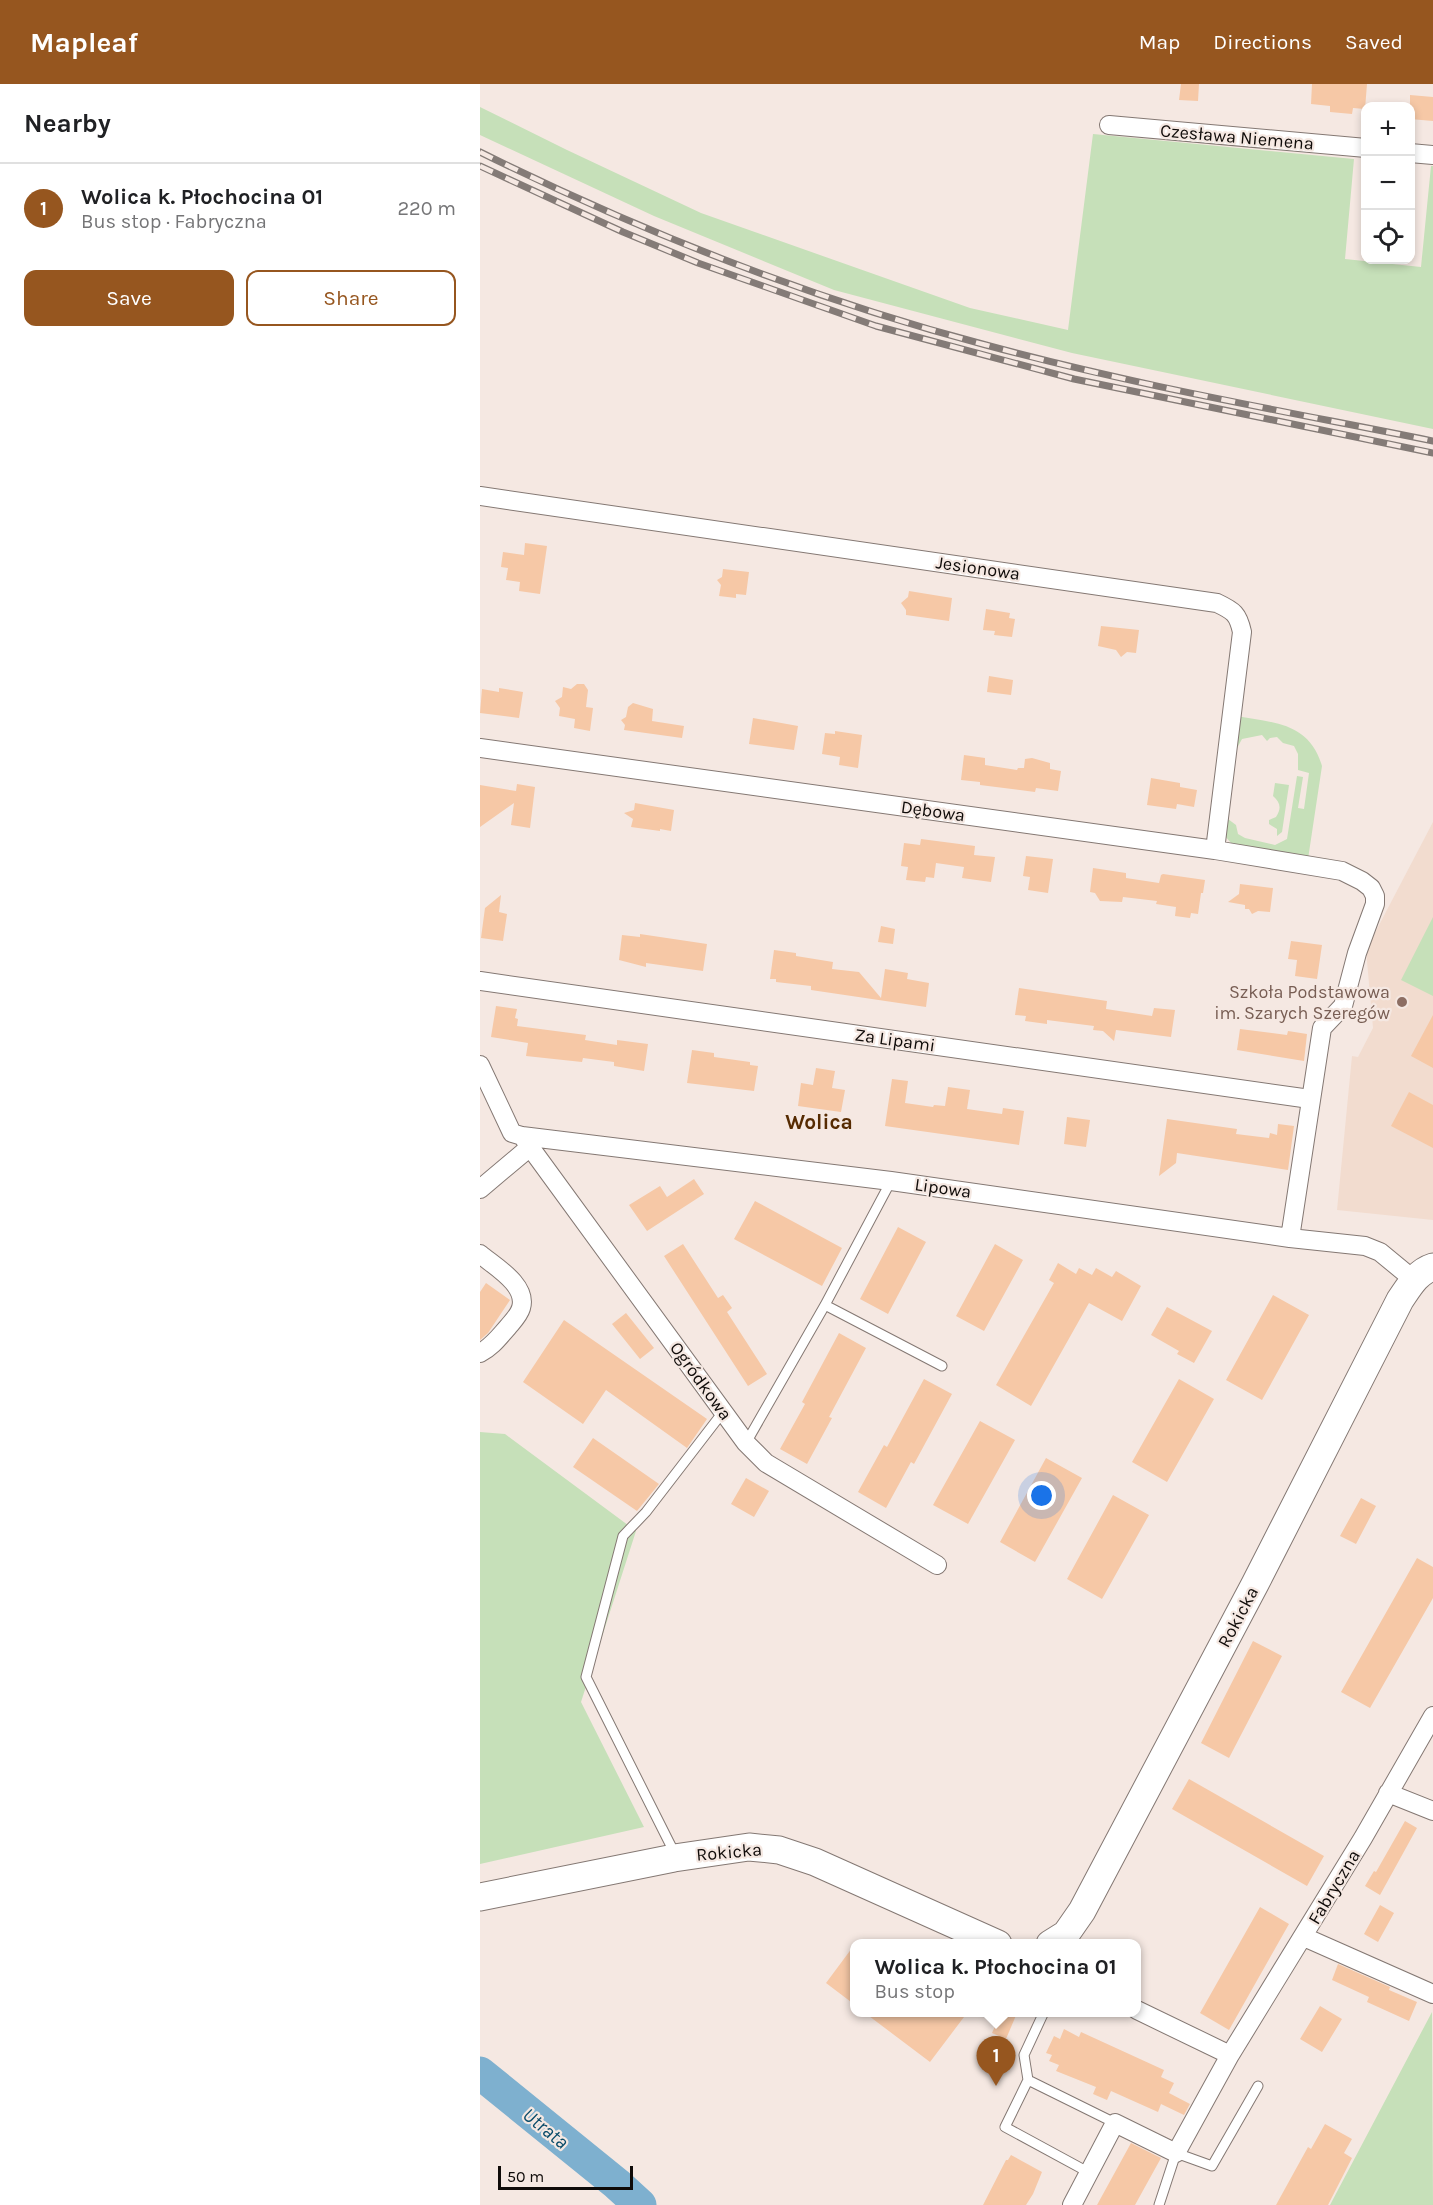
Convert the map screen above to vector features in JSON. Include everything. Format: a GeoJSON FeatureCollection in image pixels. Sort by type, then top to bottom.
{"type":"FeatureCollection","features":[{"type":"Feature","properties":{"kind":"main road","name":"Rokicka"},"geometry":{"type":"LineString","coordinates":[[1058,1939],[1066,1934],[1082,1911],[1400,1300],[1423,1273]]}},
{"type":"Feature","properties":{"kind":"main road","name":"Rokicka"},"geometry":{"type":"LineString","coordinates":[[480,1897],[674,1858],[749,1847],[779,1850],[815,1862],[987,1939]]}},
{"type":"Feature","properties":{"kind":"street","name":"Czesława Niemena"},"geometry":{"type":"LineString","coordinates":[[1108,125],[1361,148]]}},
{"type":"Feature","properties":{"kind":"street"},"geometry":{"type":"LineString","coordinates":[[1415,153],[1433,155]]}},
{"type":"Feature","properties":{"kind":"street","name":"Jesionowa"},"geometry":{"type":"LineString","coordinates":[[480,496],[1217,603],[1232,610],[1239,618],[1242,632],[1215,850]]}},
{"type":"Feature","properties":{"kind":"street","name":"Dębowa"},"geometry":{"type":"LineString","coordinates":[[480,748],[1215,850],[1342,870],[1371,888],[1375,896],[1375,904],[1357,953],[1343,1006],[1322,1028],[1310,1099]]}},
{"type":"Feature","properties":{"kind":"street","name":"Za Lipami"},"geometry":{"type":"LineString","coordinates":[[480,981],[1310,1099]]}},
{"type":"Feature","properties":{"kind":"street"},"geometry":{"type":"LineString","coordinates":[[480,1065],[512,1133],[526,1142],[480,1189]]}},
{"type":"Feature","properties":{"kind":"street"},"geometry":{"type":"LineString","coordinates":[[1290,1238],[1310,1099]]}},
{"type":"Feature","properties":{"kind":"street","name":"Lipowa"},"geometry":{"type":"LineString","coordinates":[[526,1142],[891,1181],[1290,1238],[1365,1246],[1423,1273]]}},
{"type":"Feature","properties":{"kind":"street","name":"Ogródkowa"},"geometry":{"type":"LineString","coordinates":[[526,1142],[746,1443],[766,1462],[937,1565]]}},
{"type":"Feature","properties":{"kind":"street"},"geometry":{"type":"LineString","coordinates":[[480,1254],[518,1287],[522,1300],[521,1309],[514,1320],[496,1342],[480,1353]]}},
{"type":"Feature","properties":{"kind":"street","name":"Fabryczna"},"geometry":{"type":"LineString","coordinates":[[1176,2153],[1230,2055],[1304,1937],[1433,1716]]}},
{"type":"Feature","properties":{"kind":"street"},"geometry":{"type":"LineString","coordinates":[[1388,1793],[1433,1811]]}},
{"type":"Feature","properties":{"kind":"street"},"geometry":{"type":"LineString","coordinates":[[1304,1937],[1433,1994]]}},
{"type":"Feature","properties":{"kind":"street"},"geometry":{"type":"LineString","coordinates":[[1141,2012],[1230,2055]]}},
{"type":"Feature","properties":{"kind":"street"},"geometry":{"type":"LineString","coordinates":[[1072,2205],[1115,2123],[1176,2153]]}},
{"type":"Feature","properties":{"kind":"lane"},"geometry":{"type":"LineString","coordinates":[[746,1443],[825,1305],[891,1181]]}},
{"type":"Feature","properties":{"kind":"lane"},"geometry":{"type":"LineString","coordinates":[[825,1305],[942,1366]]}},
{"type":"Feature","properties":{"kind":"lane"},"geometry":{"type":"LineString","coordinates":[[674,1858],[671,1846],[586,1677],[623,1536],[646,1512],[723,1412]]}},
{"type":"Feature","properties":{"kind":"lane"},"geometry":{"type":"LineString","coordinates":[[1042,2017],[1024,2055],[1028,2080],[1005,2127],[1088,2172]]}},
{"type":"Feature","properties":{"kind":"lane"},"geometry":{"type":"LineString","coordinates":[[1028,2080],[1115,2123]]}},
{"type":"Feature","properties":{"kind":"lane"},"geometry":{"type":"LineString","coordinates":[[1159,2205],[1176,2153],[1212,2166],[1258,2086]]}},
{"type":"Feature","properties":{"kind":"shaded area","name":"Szkoła Podstawowa im. Szarych Szeregów"},"geometry":{"type":"Polygon","coordinates":[[[1433,822],[1433,1220],[1337,1210],[1352,1056],[1358,1057],[1373,1028],[1366,950],[1433,822]]]}},
{"type":"Feature","properties":{"kind":"green space"},"geometry":{"type":"Polygon","coordinates":[[[480,107],[701,213],[970,308],[1068,330],[1093,134],[1354,159],[1345,259],[1361,261],[1361,264],[1421,267],[1431,166],[1433,166],[1433,429],[1072,353],[834,290],[654,216],[480,135],[480,107]]]}},
{"type":"Feature","properties":{"kind":"green space"},"geometry":{"type":"Polygon","coordinates":[[[1236,716],[1288,727],[1308,741],[1316,752],[1322,766],[1308,859],[1232,844],[1224,835],[1235,756],[1228,819],[1236,825],[1238,834],[1245,838],[1275,845],[1287,839],[1297,776],[1303,777],[1298,808],[1304,809],[1309,773],[1298,770],[1298,754],[1294,746],[1283,743],[1277,737],[1267,741],[1262,735],[1242,739],[1236,750],[1236,716]]]}},
{"type":"Feature","properties":{"kind":"green space"},"geometry":{"type":"Polygon","coordinates":[[[1275,783],[1289,785],[1282,832],[1277,836],[1277,829],[1269,824],[1269,820],[1276,817],[1280,808],[1273,796],[1275,783]]]}},
{"type":"Feature","properties":{"kind":"green space"},"geometry":{"type":"Polygon","coordinates":[[[1433,917],[1433,996],[1401,980],[1433,917]]]}},
{"type":"Feature","properties":{"kind":"green space"},"geometry":{"type":"Polygon","coordinates":[[[480,1432],[505,1434],[636,1531],[581,1702],[644,1827],[480,1864],[480,1432]]]}},
{"type":"Feature","properties":{"kind":"green space"},"geometry":{"type":"Polygon","coordinates":[[[1432,2012],[1433,2205],[1330,2205],[1432,2012]]]}},
{"type":"Feature","properties":{"kind":"building"},"geometry":{"type":"Polygon","coordinates":[[[1181,84],[1199,84],[1198,101],[1179,100],[1181,84]]]}},
{"type":"Feature","properties":{"kind":"building"},"geometry":{"type":"Polygon","coordinates":[[[1312,84],[1367,84],[1366,102],[1361,102],[1361,109],[1353,108],[1352,114],[1330,112],[1330,106],[1311,104],[1312,84]]]}},
{"type":"Feature","properties":{"kind":"building"},"geometry":{"type":"Polygon","coordinates":[[[1410,95],[1433,97],[1433,121],[1415,119],[1415,102],[1410,102],[1410,95]]]}},
{"type":"Feature","properties":{"kind":"building"},"geometry":{"type":"Polygon","coordinates":[[[525,543],[547,546],[540,594],[519,591],[520,582],[506,580],[508,568],[501,567],[503,552],[524,555],[525,543]]]}},
{"type":"Feature","properties":{"kind":"building"},"geometry":{"type":"Polygon","coordinates":[[[723,569],[749,572],[746,595],[736,594],[736,598],[719,596],[721,585],[717,580],[722,577],[723,569]]]}},
{"type":"Feature","properties":{"kind":"building"},"geometry":{"type":"Polygon","coordinates":[[[909,591],[952,598],[949,621],[906,615],[906,610],[901,603],[908,597],[909,591]]]}},
{"type":"Feature","properties":{"kind":"building"},"geometry":{"type":"Polygon","coordinates":[[[986,609],[1010,613],[1009,618],[1015,619],[1012,637],[994,635],[995,631],[983,630],[986,609]]]}},
{"type":"Feature","properties":{"kind":"building"},"geometry":{"type":"Polygon","coordinates":[[[1101,626],[1139,630],[1136,653],[1127,652],[1121,657],[1116,650],[1098,646],[1101,626]]]}},
{"type":"Feature","properties":{"kind":"building"},"geometry":{"type":"Polygon","coordinates":[[[989,676],[1013,680],[1011,695],[987,692],[989,676]]]}},
{"type":"Feature","properties":{"kind":"building"},"geometry":{"type":"Polygon","coordinates":[[[577,684],[584,684],[588,690],[586,707],[593,708],[590,731],[574,728],[575,719],[559,716],[560,708],[555,701],[562,697],[563,687],[571,689],[577,684]]]}},
{"type":"Feature","properties":{"kind":"building"},"geometry":{"type":"Polygon","coordinates":[[[499,688],[523,692],[519,718],[480,713],[482,689],[499,692],[499,688]]]}},
{"type":"Feature","properties":{"kind":"building"},"geometry":{"type":"Polygon","coordinates":[[[633,703],[653,709],[652,721],[684,726],[682,738],[624,730],[625,725],[621,720],[626,717],[628,707],[633,703]]]}},
{"type":"Feature","properties":{"kind":"building"},"geometry":{"type":"Polygon","coordinates":[[[753,718],[798,726],[794,750],[749,744],[753,718]]]}},
{"type":"Feature","properties":{"kind":"building"},"geometry":{"type":"Polygon","coordinates":[[[835,731],[862,735],[858,768],[839,765],[840,757],[822,754],[825,733],[835,734],[835,731]]]}},
{"type":"Feature","properties":{"kind":"building"},"geometry":{"type":"Polygon","coordinates":[[[964,755],[985,758],[985,765],[1017,770],[1024,768],[1025,759],[1032,758],[1050,763],[1050,769],[1061,771],[1058,791],[1036,788],[1035,792],[980,785],[980,782],[961,780],[964,755]]]}},
{"type":"Feature","properties":{"kind":"building"},"geometry":{"type":"Polygon","coordinates":[[[1151,778],[1180,783],[1180,787],[1197,790],[1194,807],[1177,804],[1176,809],[1147,805],[1151,778]]]}},
{"type":"Feature","properties":{"kind":"building"},"geometry":{"type":"Polygon","coordinates":[[[517,784],[535,787],[530,828],[511,825],[514,803],[480,827],[480,785],[516,791],[517,784]]]}},
{"type":"Feature","properties":{"kind":"building"},"geometry":{"type":"Polygon","coordinates":[[[635,803],[674,810],[671,831],[631,827],[633,819],[624,813],[634,810],[635,803]]]}},
{"type":"Feature","properties":{"kind":"building"},"geometry":{"type":"Polygon","coordinates":[[[921,839],[975,846],[974,855],[995,857],[991,882],[962,878],[964,867],[936,863],[934,878],[926,877],[925,882],[906,880],[908,867],[901,866],[904,843],[920,845],[921,839]]]}},
{"type":"Feature","properties":{"kind":"building"},"geometry":{"type":"Polygon","coordinates":[[[1026,856],[1053,859],[1048,893],[1028,890],[1030,877],[1023,876],[1026,856]]]}},
{"type":"Feature","properties":{"kind":"building"},"geometry":{"type":"Polygon","coordinates":[[[1093,868],[1126,873],[1126,878],[1159,883],[1163,874],[1205,880],[1198,914],[1191,913],[1190,918],[1175,916],[1176,907],[1156,904],[1157,901],[1123,897],[1122,902],[1100,901],[1095,893],[1090,892],[1093,868]]]}},
{"type":"Feature","properties":{"kind":"building"},"geometry":{"type":"Polygon","coordinates":[[[1240,884],[1273,888],[1270,912],[1258,911],[1252,914],[1249,909],[1245,909],[1245,905],[1228,902],[1239,894],[1240,884]]]}},
{"type":"Feature","properties":{"kind":"building"},"geometry":{"type":"Polygon","coordinates":[[[501,895],[499,912],[507,914],[503,941],[481,938],[485,908],[501,895]]]}},
{"type":"Feature","properties":{"kind":"building"},"geometry":{"type":"Polygon","coordinates":[[[881,926],[895,929],[893,944],[878,942],[881,926]]]}},
{"type":"Feature","properties":{"kind":"building"},"geometry":{"type":"Polygon","coordinates":[[[640,934],[707,944],[703,971],[646,963],[646,967],[619,960],[622,935],[640,937],[640,934]]]}},
{"type":"Feature","properties":{"kind":"building"},"geometry":{"type":"Polygon","coordinates":[[[1291,941],[1322,945],[1317,979],[1295,976],[1297,960],[1288,959],[1291,941]]]}},
{"type":"Feature","properties":{"kind":"building"},"geometry":{"type":"Polygon","coordinates":[[[774,950],[833,962],[832,969],[859,972],[881,998],[885,969],[908,973],[907,979],[929,983],[926,1007],[811,990],[811,986],[776,982],[776,979],[770,979],[774,950]]]}},
{"type":"Feature","properties":{"kind":"building"},"geometry":{"type":"Polygon","coordinates":[[[1019,988],[1107,1001],[1106,1009],[1152,1016],[1154,1008],[1175,1010],[1171,1037],[1116,1030],[1114,1041],[1103,1031],[1093,1030],[1094,1026],[1047,1020],[1047,1024],[1025,1021],[1026,1016],[1015,1015],[1019,988]]]}},
{"type":"Feature","properties":{"kind":"building"},"geometry":{"type":"Polygon","coordinates":[[[496,1006],[517,1009],[515,1018],[518,1019],[517,1026],[586,1035],[585,1040],[617,1045],[617,1040],[648,1044],[644,1071],[614,1066],[614,1062],[583,1058],[582,1062],[526,1056],[528,1043],[491,1037],[496,1006]]]}},
{"type":"Feature","properties":{"kind":"building"},"geometry":{"type":"Polygon","coordinates":[[[1433,1015],[1433,1068],[1411,1056],[1433,1015]]]}},
{"type":"Feature","properties":{"kind":"building"},"geometry":{"type":"Polygon","coordinates":[[[1240,1029],[1287,1035],[1288,1031],[1307,1034],[1304,1061],[1237,1050],[1240,1029]]]}},
{"type":"Feature","properties":{"kind":"building"},"geometry":{"type":"Polygon","coordinates":[[[692,1050],[714,1053],[714,1057],[750,1062],[750,1065],[758,1066],[754,1091],[687,1083],[692,1050]]]}},
{"type":"Feature","properties":{"kind":"building"},"geometry":{"type":"Polygon","coordinates":[[[816,1068],[835,1071],[832,1088],[845,1090],[841,1112],[798,1106],[801,1083],[813,1085],[816,1068]]]}},
{"type":"Feature","properties":{"kind":"building"},"geometry":{"type":"Polygon","coordinates":[[[892,1079],[908,1081],[905,1103],[933,1107],[934,1105],[945,1106],[948,1087],[970,1090],[967,1109],[1002,1114],[1003,1108],[1024,1111],[1019,1145],[885,1126],[892,1079]]]}},
{"type":"Feature","properties":{"kind":"building"},"geometry":{"type":"Polygon","coordinates":[[[1409,1092],[1433,1105],[1433,1148],[1391,1126],[1409,1092]]]}},
{"type":"Feature","properties":{"kind":"building"},"geometry":{"type":"Polygon","coordinates":[[[1067,1117],[1090,1120],[1086,1147],[1064,1144],[1067,1117]]]}},
{"type":"Feature","properties":{"kind":"building"},"geometry":{"type":"Polygon","coordinates":[[[1167,1119],[1237,1129],[1236,1134],[1269,1138],[1270,1133],[1277,1135],[1278,1124],[1294,1126],[1288,1170],[1177,1153],[1176,1163],[1159,1176],[1167,1119]]]}},
{"type":"Feature","properties":{"kind":"building"},"geometry":{"type":"Polygon","coordinates":[[[694,1179],[704,1194],[647,1231],[629,1205],[660,1186],[667,1197],[694,1179]]]}},
{"type":"Feature","properties":{"kind":"building"},"geometry":{"type":"Polygon","coordinates":[[[755,1201],[842,1248],[822,1286],[734,1239],[755,1201]]]}},
{"type":"Feature","properties":{"kind":"building"},"geometry":{"type":"Polygon","coordinates":[[[898,1227],[926,1242],[888,1314],[860,1299],[898,1227]]]}},
{"type":"Feature","properties":{"kind":"building"},"geometry":{"type":"Polygon","coordinates":[[[683,1244],[718,1298],[723,1295],[732,1308],[727,1312],[767,1374],[748,1386],[664,1256],[683,1244]]]}},
{"type":"Feature","properties":{"kind":"building"},"geometry":{"type":"Polygon","coordinates":[[[995,1244],[1023,1260],[984,1331],[956,1316],[995,1244]]]}},
{"type":"Feature","properties":{"kind":"building"},"geometry":{"type":"Polygon","coordinates":[[[1058,1263],[1076,1274],[1079,1268],[1092,1275],[1096,1268],[1112,1277],[1116,1271],[1141,1286],[1122,1321],[1089,1303],[1031,1406],[996,1385],[1054,1283],[1049,1280],[1058,1263]]]}},
{"type":"Feature","properties":{"kind":"building"},"geometry":{"type":"Polygon","coordinates":[[[486,1283],[510,1300],[488,1333],[480,1340],[480,1292],[486,1283]]]}},
{"type":"Feature","properties":{"kind":"building"},"geometry":{"type":"Polygon","coordinates":[[[1273,1295],[1309,1315],[1262,1400],[1226,1380],[1273,1295]]]}},
{"type":"Feature","properties":{"kind":"building"},"geometry":{"type":"Polygon","coordinates":[[[1167,1307],[1212,1331],[1194,1363],[1177,1354],[1179,1351],[1151,1335],[1167,1307]]]}},
{"type":"Feature","properties":{"kind":"building"},"geometry":{"type":"Polygon","coordinates":[[[626,1313],[654,1348],[640,1359],[612,1324],[626,1313]]]}},
{"type":"Feature","properties":{"kind":"building"},"geometry":{"type":"Polygon","coordinates":[[[564,1320],[707,1419],[687,1448],[606,1390],[583,1424],[523,1382],[564,1320]]]}},
{"type":"Feature","properties":{"kind":"building"},"geometry":{"type":"Polygon","coordinates":[[[839,1333],[866,1348],[807,1464],[780,1449],[805,1404],[802,1402],[839,1333]]]}},
{"type":"Feature","properties":{"kind":"building"},"geometry":{"type":"Polygon","coordinates":[[[924,1379],[952,1394],[914,1464],[911,1462],[886,1508],[858,1492],[884,1445],[887,1447],[924,1379]]]}},
{"type":"Feature","properties":{"kind":"building"},"geometry":{"type":"Polygon","coordinates":[[[1179,1379],[1214,1399],[1167,1482],[1132,1462],[1179,1379]]]}},
{"type":"Feature","properties":{"kind":"building"},"geometry":{"type":"Polygon","coordinates":[[[980,1421],[1015,1440],[968,1524],[933,1505],[980,1421]]]}},
{"type":"Feature","properties":{"kind":"building"},"geometry":{"type":"Polygon","coordinates":[[[593,1438],[659,1484],[637,1511],[573,1467],[593,1438]]]}},
{"type":"Feature","properties":{"kind":"building"},"geometry":{"type":"Polygon","coordinates":[[[1046,1458],[1082,1478],[1035,1562],[1000,1542],[1046,1458]]]}},
{"type":"Feature","properties":{"kind":"building"},"geometry":{"type":"Polygon","coordinates":[[[746,1478],[769,1491],[754,1517],[731,1504],[746,1478]]]}},
{"type":"Feature","properties":{"kind":"building"},"geometry":{"type":"Polygon","coordinates":[[[1113,1495],[1149,1515],[1102,1599],[1067,1579],[1113,1495]]]}},
{"type":"Feature","properties":{"kind":"building"},"geometry":{"type":"Polygon","coordinates":[[[1361,1498],[1376,1506],[1356,1544],[1340,1536],[1361,1498]]]}},
{"type":"Feature","properties":{"kind":"building"},"geometry":{"type":"Polygon","coordinates":[[[1417,1558],[1433,1567],[1433,1598],[1370,1708],[1341,1692],[1417,1558]]]}},
{"type":"Feature","properties":{"kind":"building"},"geometry":{"type":"Polygon","coordinates":[[[1253,1641],[1282,1656],[1229,1758],[1201,1743],[1253,1641]]]}},
{"type":"Feature","properties":{"kind":"building"},"geometry":{"type":"Polygon","coordinates":[[[1189,1779],[1324,1856],[1307,1886],[1172,1809],[1189,1779]]]}},
{"type":"Feature","properties":{"kind":"building"},"geometry":{"type":"Polygon","coordinates":[[[1405,1821],[1417,1828],[1380,1895],[1365,1886],[1374,1871],[1376,1872],[1405,1821]]]}},
{"type":"Feature","properties":{"kind":"building"},"geometry":{"type":"Polygon","coordinates":[[[1380,1905],[1394,1913],[1378,1942],[1364,1934],[1380,1905]]]}},
{"type":"Feature","properties":{"kind":"building"},"geometry":{"type":"Polygon","coordinates":[[[1260,1907],[1289,1924],[1229,2030],[1200,2013],[1260,1907]]]}},
{"type":"Feature","properties":{"kind":"building"},"geometry":{"type":"Polygon","coordinates":[[[850,1951],[850,2001],[826,1983],[850,1951]]]}},
{"type":"Feature","properties":{"kind":"building"},"geometry":{"type":"Polygon","coordinates":[[[1338,1964],[1390,1987],[1389,1990],[1417,2002],[1409,2021],[1367,2002],[1369,1997],[1332,1980],[1338,1964]]]}},
{"type":"Feature","properties":{"kind":"building"},"geometry":{"type":"Polygon","coordinates":[[[1320,2006],[1342,2019],[1322,2052],[1300,2039],[1320,2006]]]}},
{"type":"Feature","properties":{"kind":"building"},"geometry":{"type":"Polygon","coordinates":[[[870,2017],[964,2017],[930,2062],[870,2017]]]}},
{"type":"Feature","properties":{"kind":"building"},"geometry":{"type":"Polygon","coordinates":[[[999,2017],[1015,2017],[1006,2039],[992,2033],[999,2017]]]}},
{"type":"Feature","properties":{"kind":"building"},"geometry":{"type":"Polygon","coordinates":[[[1064,2029],[1079,2037],[1081,2032],[1164,2070],[1161,2077],[1174,2083],[1169,2093],[1190,2104],[1184,2115],[1161,2104],[1158,2112],[1111,2091],[1107,2100],[1093,2094],[1096,2087],[1056,2071],[1059,2065],[1049,2061],[1052,2055],[1046,2053],[1054,2036],[1060,2039],[1064,2029]]]}},
{"type":"Feature","properties":{"kind":"building"},"geometry":{"type":"Polygon","coordinates":[[[1325,2124],[1352,2139],[1344,2153],[1352,2158],[1328,2205],[1276,2205],[1308,2147],[1311,2149],[1325,2124]]]}},
{"type":"Feature","properties":{"kind":"building"},"geometry":{"type":"Polygon","coordinates":[[[1131,2143],[1161,2158],[1135,2205],[1097,2205],[1131,2143]]]}},
{"type":"Feature","properties":{"kind":"building"},"geometry":{"type":"Polygon","coordinates":[[[1011,2155],[1042,2172],[1033,2194],[1026,2205],[983,2205],[1006,2160],[1011,2155]]]}},
{"type":"Feature","properties":{"kind":"waterway","name":"Utrata"},"geometry":{"type":"LineString","coordinates":[[480,2073],[640,2205]]}},
{"type":"Feature","properties":{"kind":"railway"},"geometry":{"type":"LineString","coordinates":[[480,152],[665,236],[792,285],[921,327],[1097,373],[1433,441]]}},
{"type":"Feature","properties":{"kind":"railway"},"geometry":{"type":"LineString","coordinates":[[480,166],[623,232],[698,263],[876,326],[1074,379],[1433,453]]}},
{"type":"Feature","properties":{"kind":"place","name":"Szkoła Podstawowa im. Szarych Szeregów"},"geometry":{"type":"Point","coordinates":[1402,1002]}},
{"type":"Feature","properties":{"kind":"place","name":"Wolica k. Płochocina 01"},"geometry":{"type":"Point","coordinates":[996,2086]}},
{"type":"Feature","properties":{"kind":"district","name":"Wolica"},"geometry":{"type":"Point","coordinates":[819,1122]}}]}
